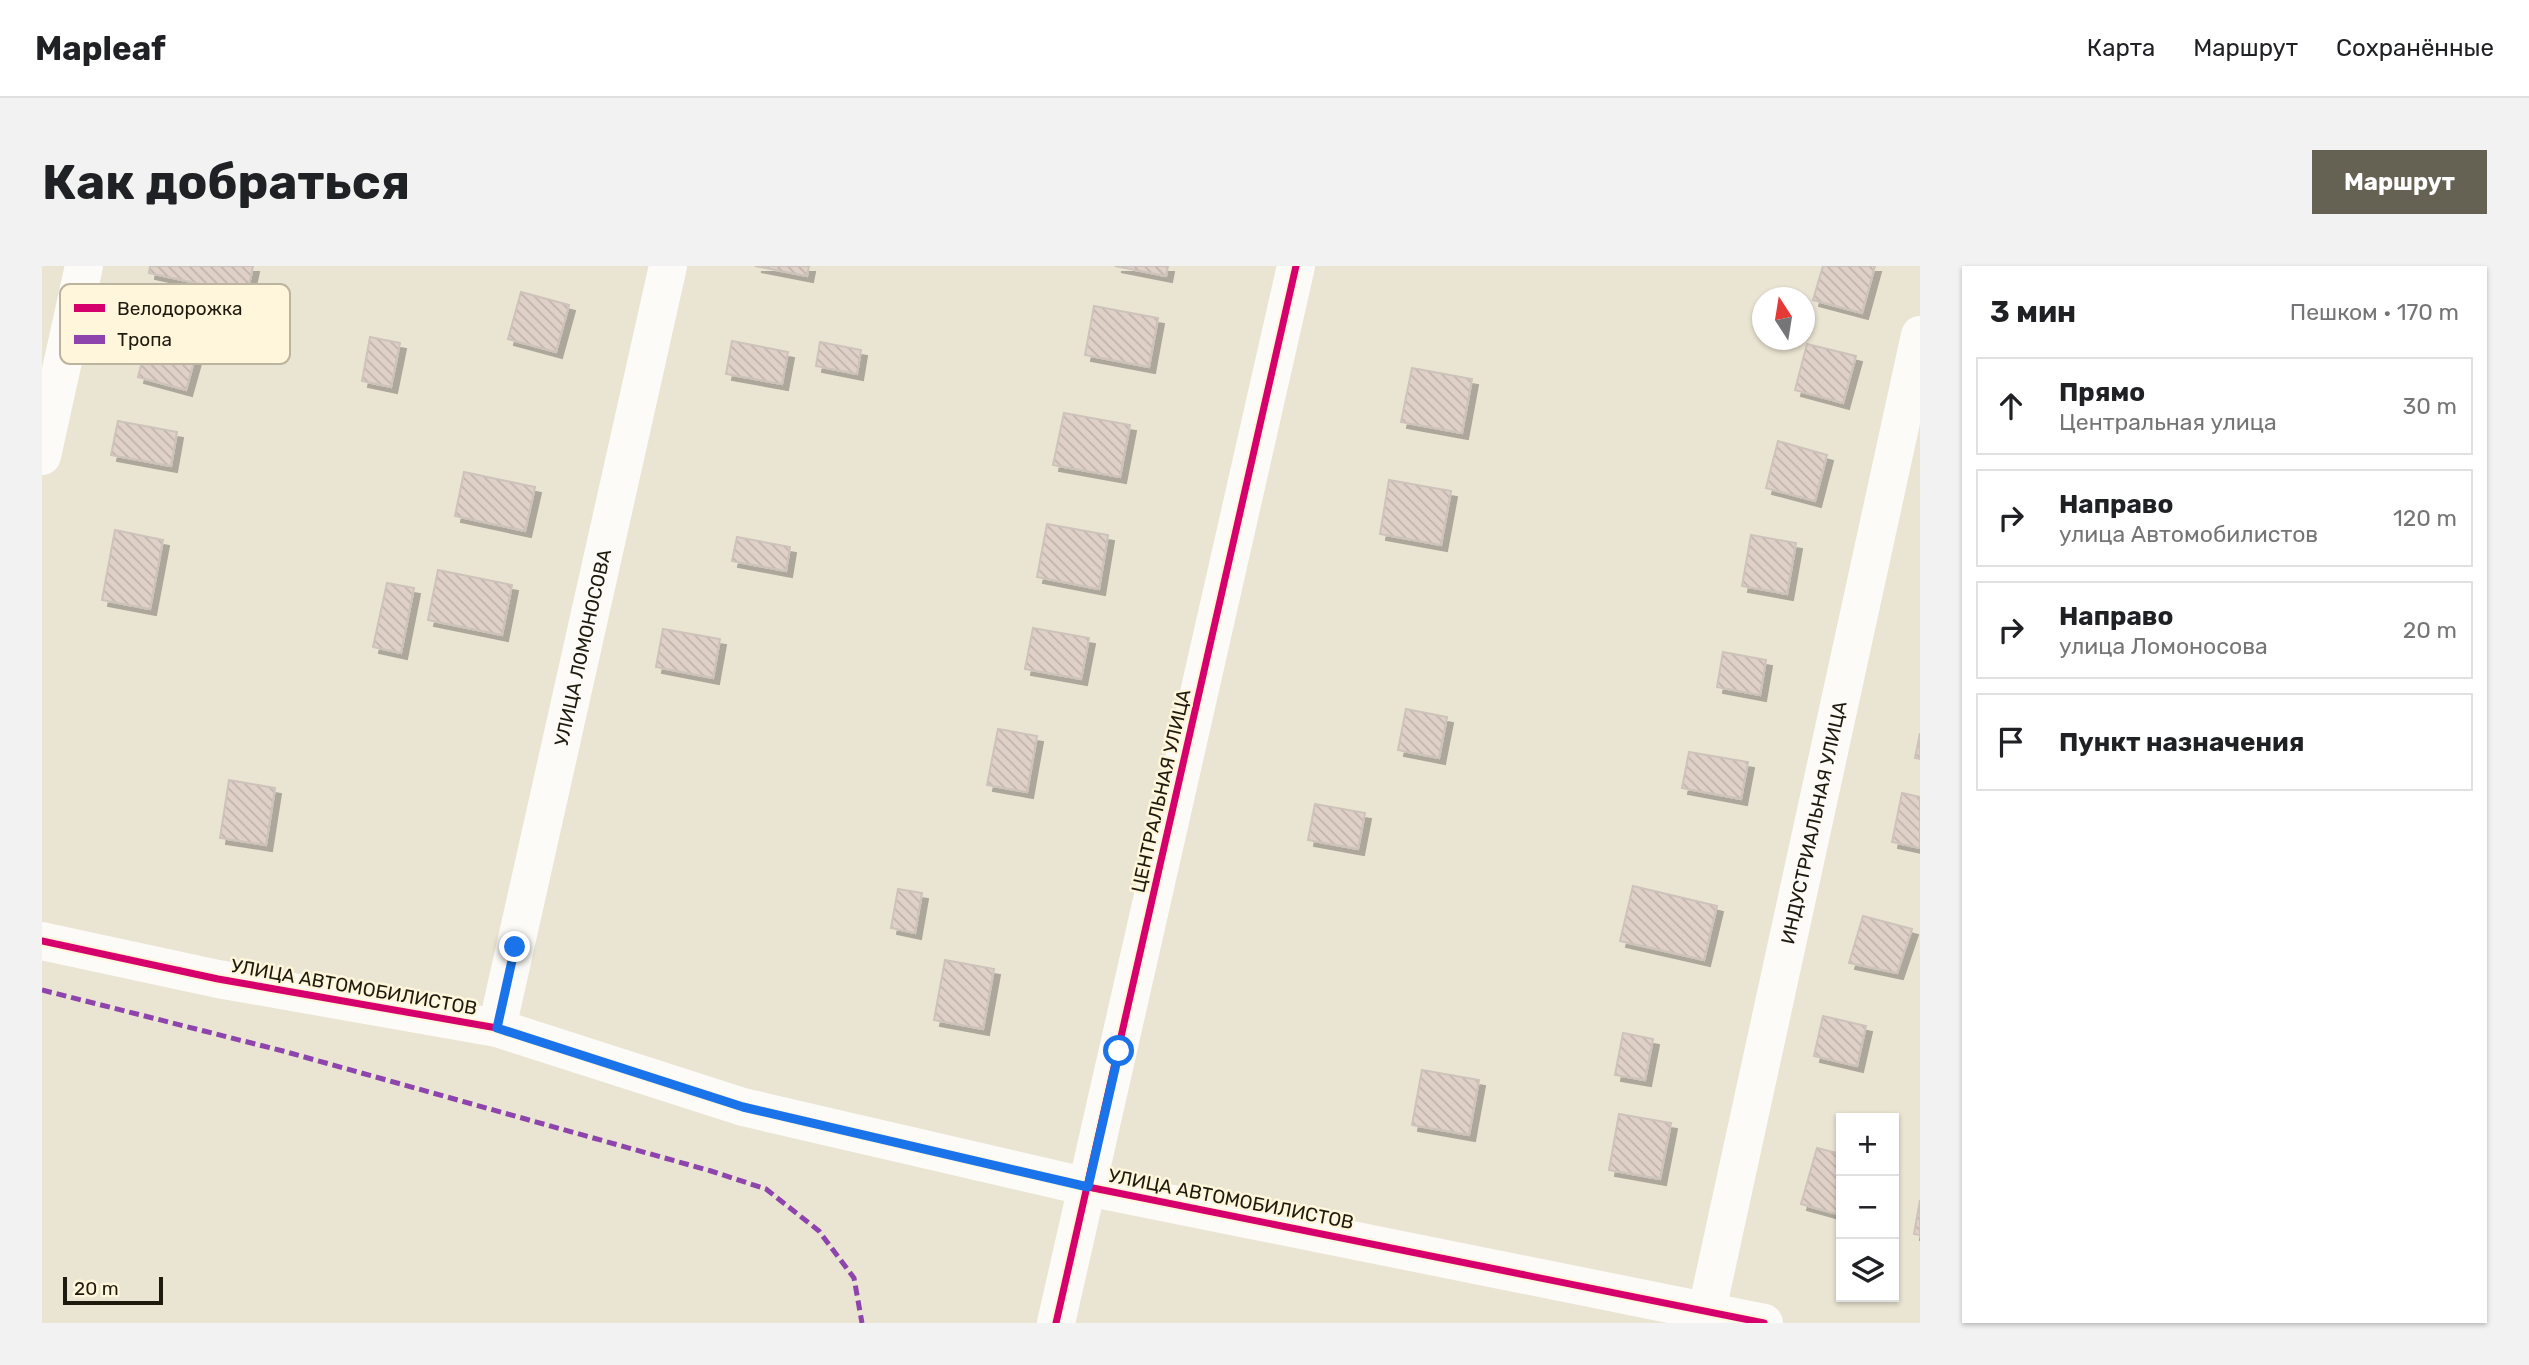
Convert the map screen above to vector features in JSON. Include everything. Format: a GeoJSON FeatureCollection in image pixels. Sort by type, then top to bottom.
{"type":"FeatureCollection","features":[{"type":"Feature","properties":{"kind":"street"},"geometry":{"type":"LineString","coordinates":[[81,284],[85,266]]}},
{"type":"Feature","properties":{"kind":"street","name":"УЛИЦА ЛОМОНОСОВА"},"geometry":{"type":"LineString","coordinates":[[497,1028],[668,266]]}},
{"type":"Feature","properties":{"kind":"street","name":"ЦЕНТРАЛЬНАЯ УЛИЦА"},"geometry":{"type":"LineString","coordinates":[[1056,1323],[1296,266]]}},
{"type":"Feature","properties":{"kind":"street","name":"ИНДУСТРИАЛЬНАЯ УЛИЦА"},"geometry":{"type":"LineString","coordinates":[[1706,1313],[1920,335]]}},
{"type":"Feature","properties":{"kind":"street"},"geometry":{"type":"LineString","coordinates":[[42,456],[63,364]]}},
{"type":"Feature","properties":{"kind":"street","name":"УЛИЦА АВТОМОБИЛИСТОВ"},"geometry":{"type":"LineString","coordinates":[[42,941],[218,979],[497,1028],[743,1107],[1088,1187],[1765,1323]]}},
{"type":"Feature","properties":{"kind":"building"},"geometry":{"type":"Polygon","coordinates":[[[150,266],[253,266],[249,284],[200,284],[149,273],[150,266]]]}},
{"type":"Feature","properties":{"kind":"building"},"geometry":{"type":"Polygon","coordinates":[[[755,266],[809,266],[807,276],[755,266]]]}},
{"type":"Feature","properties":{"kind":"building"},"geometry":{"type":"Polygon","coordinates":[[[1115,266],[1168,266],[1166,276],[1115,266]]]}},
{"type":"Feature","properties":{"kind":"building"},"geometry":{"type":"Polygon","coordinates":[[[1823,266],[1875,266],[1862,313],[1815,301],[1823,266]]]}},
{"type":"Feature","properties":{"kind":"building"},"geometry":{"type":"Polygon","coordinates":[[[521,292],[569,305],[556,352],[508,339],[521,292]]]}},
{"type":"Feature","properties":{"kind":"building"},"geometry":{"type":"Polygon","coordinates":[[[1094,306],[1158,318],[1149,367],[1085,355],[1094,306]]]}},
{"type":"Feature","properties":{"kind":"building"},"geometry":{"type":"Polygon","coordinates":[[[370,337],[400,343],[391,387],[362,381],[370,337]]]}},
{"type":"Feature","properties":{"kind":"building"},"geometry":{"type":"Polygon","coordinates":[[[732,341],[788,352],[782,384],[726,374],[732,341]]]}},
{"type":"Feature","properties":{"kind":"building"},"geometry":{"type":"Polygon","coordinates":[[[820,342],[861,350],[857,374],[816,366],[820,342]]]}},
{"type":"Feature","properties":{"kind":"building"},"geometry":{"type":"Polygon","coordinates":[[[1815,346],[1856,356],[1843,403],[1795,390],[1805,350],[1815,350],[1815,346]]]}},
{"type":"Feature","properties":{"kind":"building"},"geometry":{"type":"Polygon","coordinates":[[[141,364],[193,364],[186,390],[138,377],[141,364]]]}},
{"type":"Feature","properties":{"kind":"building"},"geometry":{"type":"Polygon","coordinates":[[[1412,368],[1472,379],[1462,433],[1401,422],[1412,368]]]}},
{"type":"Feature","properties":{"kind":"building"},"geometry":{"type":"Polygon","coordinates":[[[1064,413],[1130,425],[1120,477],[1053,465],[1064,413]]]}},
{"type":"Feature","properties":{"kind":"building"},"geometry":{"type":"Polygon","coordinates":[[[118,421],[177,432],[171,466],[111,455],[118,421]]]}},
{"type":"Feature","properties":{"kind":"building"},"geometry":{"type":"Polygon","coordinates":[[[1778,441],[1827,455],[1815,501],[1766,488],[1778,441]]]}},
{"type":"Feature","properties":{"kind":"building"},"geometry":{"type":"Polygon","coordinates":[[[464,472],[535,487],[525,531],[455,516],[464,472]]]}},
{"type":"Feature","properties":{"kind":"building"},"geometry":{"type":"Polygon","coordinates":[[[1389,480],[1451,491],[1441,545],[1380,534],[1389,480]]]}},
{"type":"Feature","properties":{"kind":"building"},"geometry":{"type":"Polygon","coordinates":[[[1047,524],[1108,535],[1099,589],[1037,577],[1047,524]]]}},
{"type":"Feature","properties":{"kind":"building"},"geometry":{"type":"Polygon","coordinates":[[[115,530],[163,540],[150,609],[102,600],[115,530]]]}},
{"type":"Feature","properties":{"kind":"building"},"geometry":{"type":"Polygon","coordinates":[[[1751,535],[1796,543],[1787,594],[1742,586],[1751,535]]]}},
{"type":"Feature","properties":{"kind":"building"},"geometry":{"type":"Polygon","coordinates":[[[737,537],[790,547],[786,571],[732,561],[737,537]]]}},
{"type":"Feature","properties":{"kind":"building"},"geometry":{"type":"Polygon","coordinates":[[[438,570],[512,585],[502,635],[428,620],[438,570]]]}},
{"type":"Feature","properties":{"kind":"building"},"geometry":{"type":"Polygon","coordinates":[[[387,583],[414,588],[401,653],[373,647],[387,583]]]}},
{"type":"Feature","properties":{"kind":"building"},"geometry":{"type":"Polygon","coordinates":[[[1033,628],[1089,638],[1081,679],[1025,669],[1033,628]]]}},
{"type":"Feature","properties":{"kind":"building"},"geometry":{"type":"Polygon","coordinates":[[[663,629],[720,639],[713,678],[656,667],[663,629]]]}},
{"type":"Feature","properties":{"kind":"building"},"geometry":{"type":"Polygon","coordinates":[[[1723,652],[1766,660],[1760,695],[1717,687],[1723,652]]]}},
{"type":"Feature","properties":{"kind":"building"},"geometry":{"type":"Polygon","coordinates":[[[1406,709],[1447,717],[1439,758],[1398,750],[1406,709]]]}},
{"type":"Feature","properties":{"kind":"building"},"geometry":{"type":"Polygon","coordinates":[[[998,729],[1037,736],[1027,792],[987,785],[998,729]]]}},
{"type":"Feature","properties":{"kind":"building"},"geometry":{"type":"Polygon","coordinates":[[[1920,733],[1920,759],[1915,758],[1920,733]]]}},
{"type":"Feature","properties":{"kind":"building"},"geometry":{"type":"Polygon","coordinates":[[[1689,752],[1748,762],[1741,799],[1682,788],[1689,752]]]}},
{"type":"Feature","properties":{"kind":"building"},"geometry":{"type":"Polygon","coordinates":[[[229,780],[275,788],[266,845],[220,838],[229,780]]]}},
{"type":"Feature","properties":{"kind":"building"},"geometry":{"type":"Polygon","coordinates":[[[1902,793],[1920,797],[1920,848],[1892,842],[1902,793]]]}},
{"type":"Feature","properties":{"kind":"building"},"geometry":{"type":"Polygon","coordinates":[[[1315,804],[1365,813],[1358,849],[1308,840],[1315,804]]]}},
{"type":"Feature","properties":{"kind":"building"},"geometry":{"type":"Polygon","coordinates":[[[1633,886],[1717,906],[1704,960],[1620,941],[1633,886]]]}},
{"type":"Feature","properties":{"kind":"building"},"geometry":{"type":"Polygon","coordinates":[[[898,889],[922,893],[915,933],[891,928],[898,889]]]}},
{"type":"Feature","properties":{"kind":"building"},"geometry":{"type":"Polygon","coordinates":[[[1863,916],[1912,929],[1897,973],[1849,963],[1863,916]]]}},
{"type":"Feature","properties":{"kind":"building"},"geometry":{"type":"Polygon","coordinates":[[[945,960],[994,969],[983,1029],[934,1020],[945,960]]]}},
{"type":"Feature","properties":{"kind":"building"},"geometry":{"type":"Polygon","coordinates":[[[1823,1016],[1866,1026],[1857,1066],[1814,1056],[1823,1016]]]}},
{"type":"Feature","properties":{"kind":"building"},"geometry":{"type":"Polygon","coordinates":[[[1623,1033],[1653,1039],[1645,1080],[1615,1075],[1623,1033]]]}},
{"type":"Feature","properties":{"kind":"building"},"geometry":{"type":"Polygon","coordinates":[[[1422,1070],[1479,1080],[1469,1135],[1412,1125],[1422,1070]]]}},
{"type":"Feature","properties":{"kind":"building"},"geometry":{"type":"Polygon","coordinates":[[[1619,1114],[1671,1123],[1660,1179],[1609,1170],[1619,1114]]]}},
{"type":"Feature","properties":{"kind":"building"},"geometry":{"type":"Polygon","coordinates":[[[1817,1148],[1836,1153],[1836,1214],[1801,1204],[1817,1148]]]}},
{"type":"Feature","properties":{"kind":"building"},"geometry":{"type":"Polygon","coordinates":[[[1920,1200],[1920,1235],[1914,1234],[1920,1200]]]}},
{"type":"Feature","properties":{"kind":"marked path"},"geometry":{"type":"LineString","coordinates":[[42,990],[283,1051],[711,1171],[766,1189],[819,1231],[854,1278],[862,1323]]}},
{"type":"Feature","properties":{"kind":"cycle path"},"geometry":{"type":"LineString","coordinates":[[1056,1323],[1296,266]]}},
{"type":"Feature","properties":{"kind":"cycle path"},"geometry":{"type":"LineString","coordinates":[[42,941],[218,979],[497,1028],[743,1107],[1088,1187],[1764,1323]]}},
{"type":"Feature","properties":{"kind":"route"},"geometry":{"type":"LineString","coordinates":[[515,947],[497,1028],[743,1107],[1088,1187],[1119,1051]]}}]}
